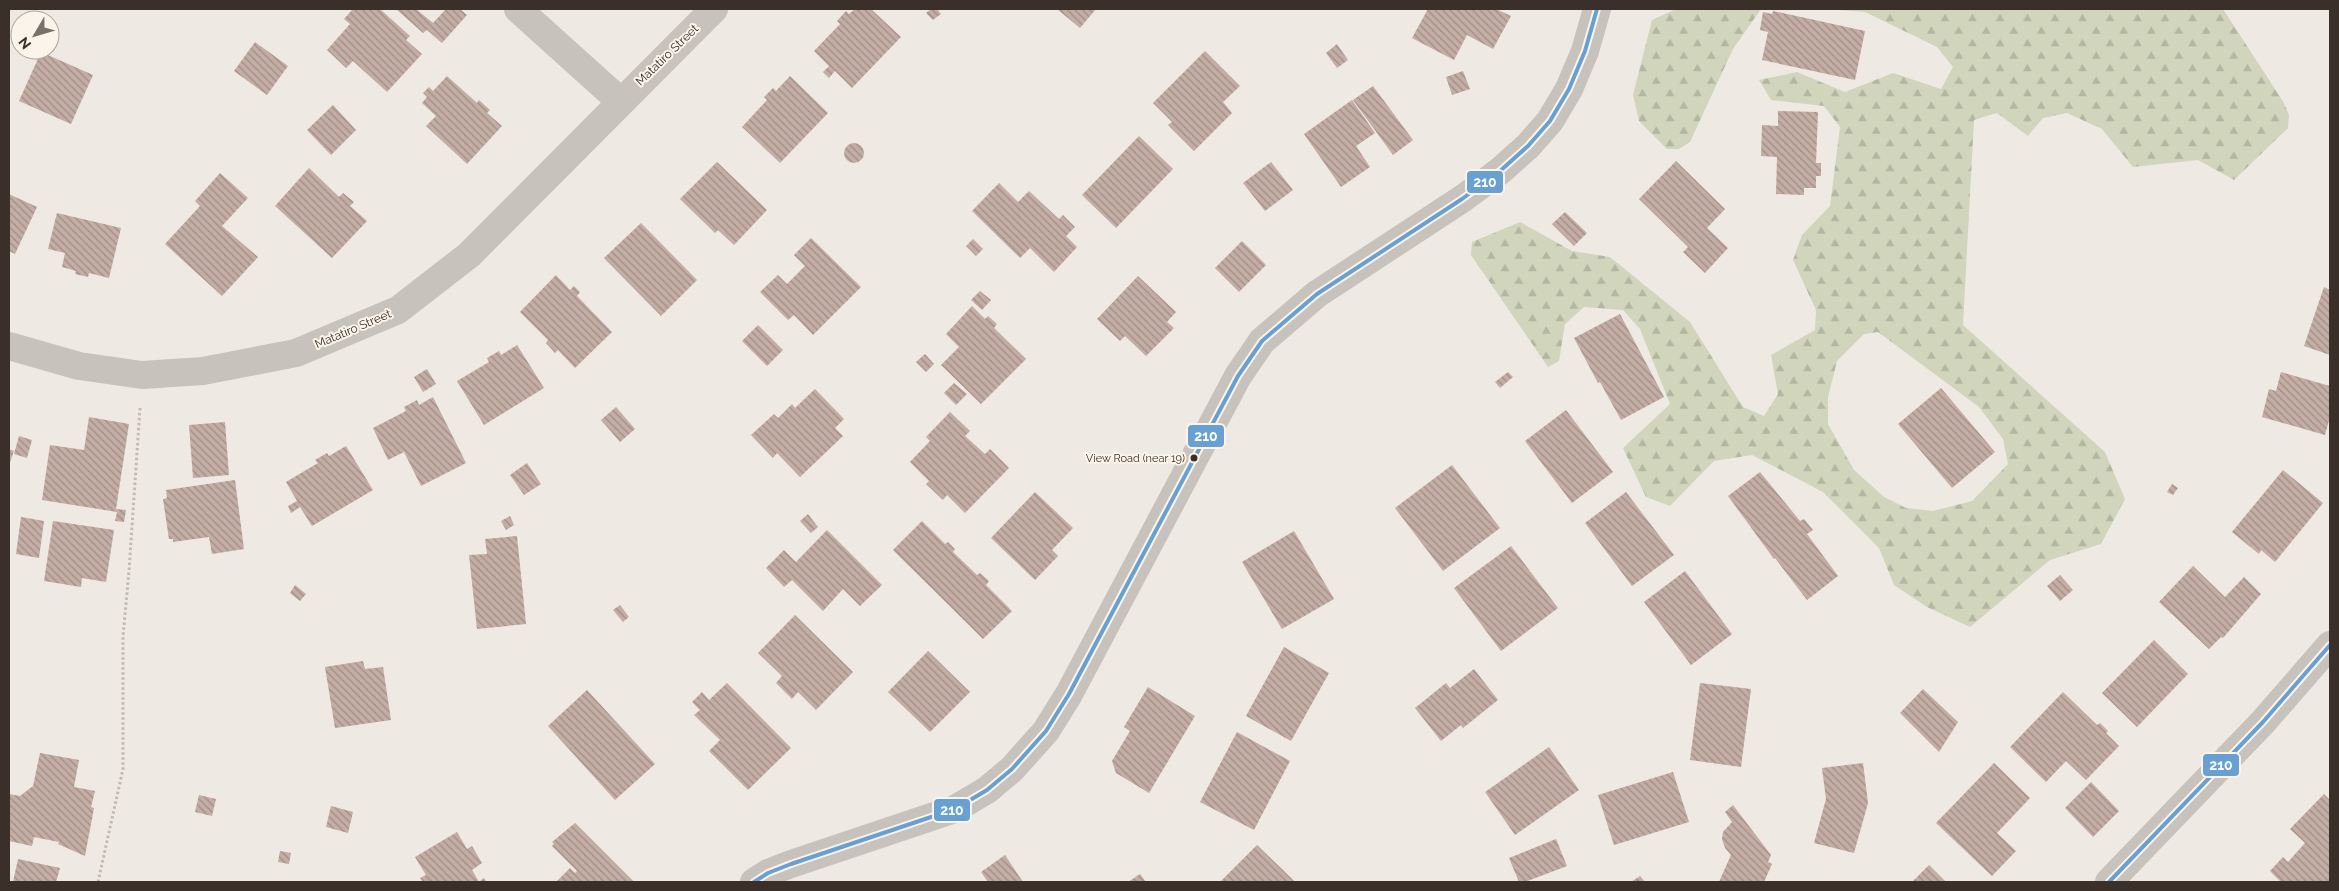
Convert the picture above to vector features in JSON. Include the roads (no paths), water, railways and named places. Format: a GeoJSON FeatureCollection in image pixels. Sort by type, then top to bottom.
{"type":"FeatureCollection","features":[{"type":"Feature","properties":{"kind":"street"},"geometry":{"type":"LineString","coordinates":[[518,9],[620,101]]}},
{"type":"Feature","properties":{"kind":"street","name":"Matatiro Street"},"geometry":{"type":"LineString","coordinates":[[9,346],[79,366],[142,375],[203,371],[296,354],[398,310],[469,255],[620,101],[714,9]]}},
{"type":"Feature","properties":{"kind":"street"},"geometry":{"type":"LineString","coordinates":[[754,882],[768,873],[790,864],[955,809],[987,790],[1012,769],[1046,731],[1069,694],[1238,376],[1262,341],[1317,294],[1462,199],[1500,171],[1528,146],[1550,121],[1569,89],[1585,51],[1597,9]]}},
{"type":"Feature","properties":{"kind":"street"},"geometry":{"type":"LineString","coordinates":[[2109,882],[2263,722],[2330,645]]}},
{"type":"Feature","properties":{"kind":"place","name":"View Road (near 19)"},"geometry":{"type":"Point","coordinates":[1194,458]}}]}
